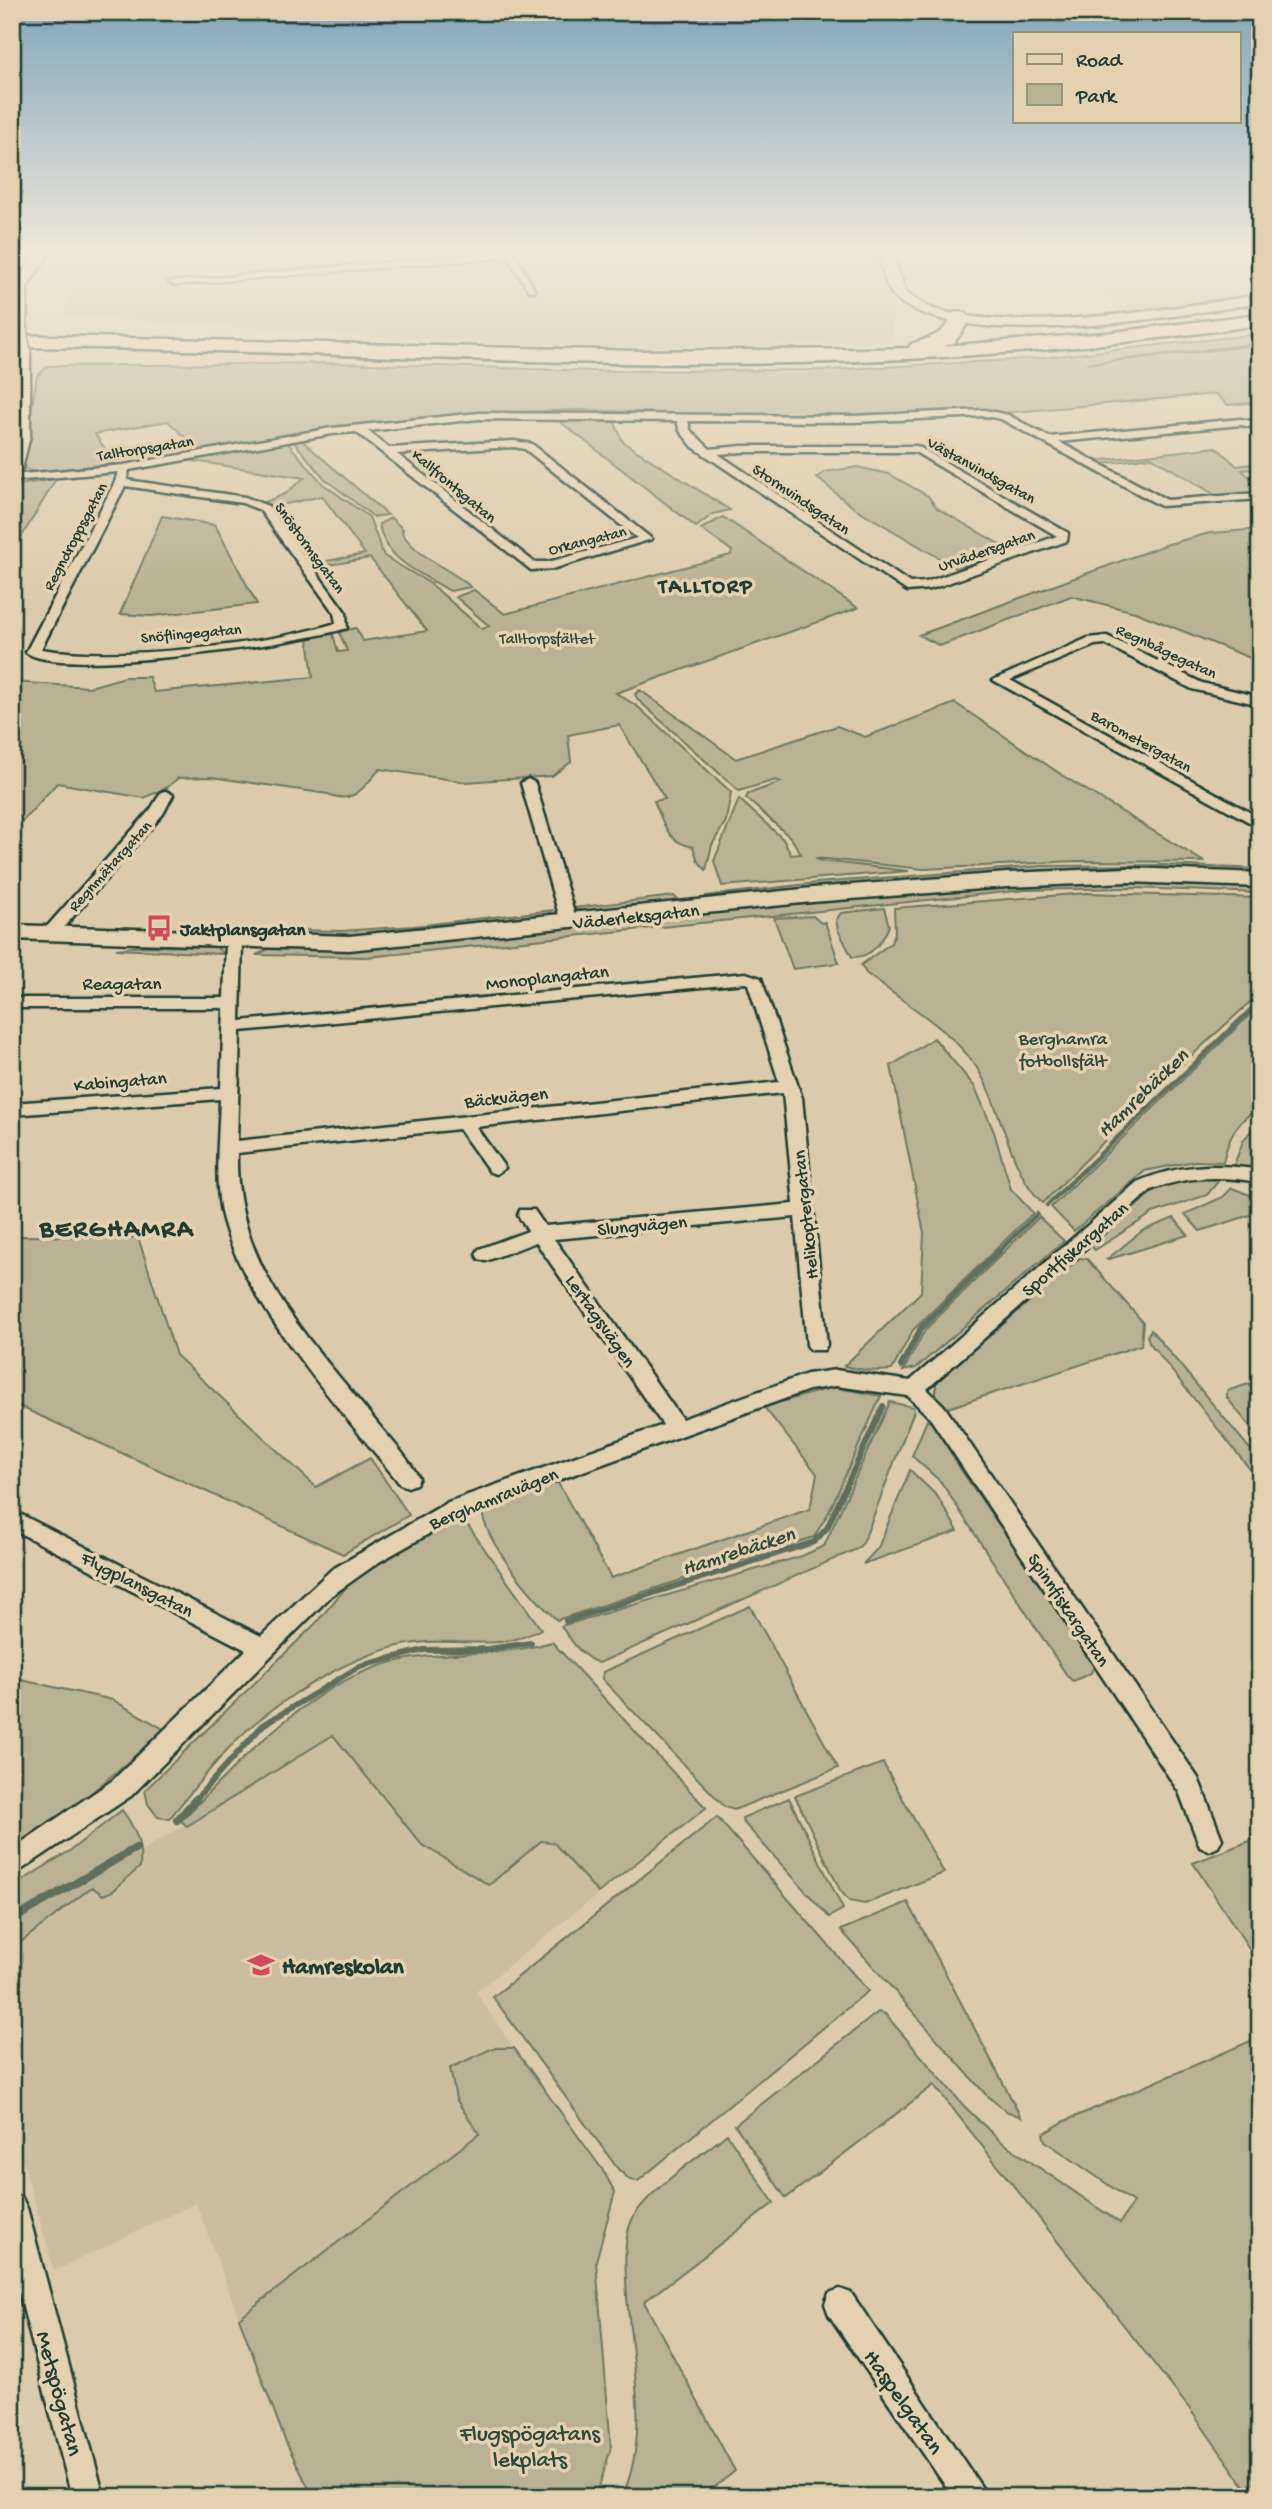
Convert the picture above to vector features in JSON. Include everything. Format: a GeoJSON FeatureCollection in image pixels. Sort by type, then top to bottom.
{"type":"FeatureCollection","features":[{"type":"Feature","properties":{"kind":"street"},"geometry":{"type":"LineString","coordinates":[[12,478],[18,426],[18,368]]}},
{"type":"Feature","properties":{"kind":"street","name":"Talltorpsgatan"},"geometry":{"type":"LineString","coordinates":[[12,478],[124,468],[287,437],[490,416],[853,419],[994,414],[1048,440]]}},
{"type":"Feature","properties":{"kind":"street","name":"Stormvindsgatan"},"geometry":{"type":"LineString","coordinates":[[681,418],[690,439],[906,587],[919,588]]}},
{"type":"Feature","properties":{"kind":"street"},"geometry":{"type":"LineString","coordinates":[[1048,440],[1255,424]]}},
{"type":"Feature","properties":{"kind":"street","name":"Kallfrontsgatan"},"geometry":{"type":"LineString","coordinates":[[358,428],[531,566]]}},
{"type":"Feature","properties":{"kind":"street"},"geometry":{"type":"LineString","coordinates":[[1048,440],[1164,504],[1260,496]]}},
{"type":"Feature","properties":{"kind":"street","name":"Orkangatan"},"geometry":{"type":"LineString","coordinates":[[389,451],[514,444],[528,446],[646,539],[548,566],[531,566]]}},
{"type":"Feature","properties":{"kind":"street","name":"Västanvindsgatan"},"geometry":{"type":"LineString","coordinates":[[709,452],[742,449],[918,449],[1062,533],[1063,538]]}},
{"type":"Feature","properties":{"kind":"street","name":"Regndroppsgatan"},"geometry":{"type":"LineString","coordinates":[[37,654],[33,652],[35,645],[121,482],[124,468]]}},
{"type":"Feature","properties":{"kind":"street","name":"Snöstormsgatan"},"geometry":{"type":"LineString","coordinates":[[121,482],[246,500],[264,508],[344,622]]}},
{"type":"Feature","properties":{"kind":"street","name":"Urvädersgatan"},"geometry":{"type":"LineString","coordinates":[[919,588],[1063,538]]}},
{"type":"Feature","properties":{"kind":"street","name":"Snöflingegatan"},"geometry":{"type":"LineString","coordinates":[[37,654],[123,655],[208,650],[334,629],[344,622]]}},
{"type":"Feature","properties":{"kind":"street","name":"Barometergatan"},"geometry":{"type":"LineString","coordinates":[[1100,640],[1000,680],[1260,824]]}},
{"type":"Feature","properties":{"kind":"street","name":"Regnbågegatan"},"geometry":{"type":"LineString","coordinates":[[1100,640],[1113,643],[1197,685],[1260,701]]}},
{"type":"Feature","properties":{"kind":"street"},"geometry":{"type":"LineString","coordinates":[[528,783],[569,922]]}},
{"type":"Feature","properties":{"kind":"street","name":"Regnmätargatan"},"geometry":{"type":"LineString","coordinates":[[50,933],[158,811],[166,795]]}},
{"type":"Feature","properties":{"kind":"street","name":"Väderleksgatan"},"geometry":{"type":"LineString","coordinates":[[12,932],[234,942],[349,943],[812,895],[1007,880],[1128,875],[1260,880]]}},
{"type":"Feature","properties":{"kind":"street"},"geometry":{"type":"LineString","coordinates":[[234,942],[231,1093],[226,1178],[231,1213],[254,1275],[289,1327],[408,1478]]}},
{"type":"Feature","properties":{"kind":"street","name":"Monoplangatan"},"geometry":{"type":"LineString","coordinates":[[232,1027],[746,978],[755,981],[758,986],[788,1087]]}},
{"type":"Feature","properties":{"kind":"street","name":"Reagatan"},"geometry":{"type":"LineString","coordinates":[[12,1003],[232,1003]]}},
{"type":"Feature","properties":{"kind":"street","name":"Bäckvägen"},"geometry":{"type":"LineString","coordinates":[[229,1148],[788,1087]]}},
{"type":"Feature","properties":{"kind":"street","name":"Helikoptergatan"},"geometry":{"type":"LineString","coordinates":[[788,1087],[793,1098],[817,1345]]}},
{"type":"Feature","properties":{"kind":"street","name":"Kabingatan"},"geometry":{"type":"LineString","coordinates":[[12,1109],[231,1093]]}},
{"type":"Feature","properties":{"kind":"street"},"geometry":{"type":"LineString","coordinates":[[463,1121],[496,1168]]}},
{"type":"Feature","properties":{"kind":"street","name":"Sportfiskargatan"},"geometry":{"type":"LineString","coordinates":[[915,1389],[1144,1186],[1158,1179],[1198,1170],[1260,1176]]}},
{"type":"Feature","properties":{"kind":"street","name":"Slungvägen"},"geometry":{"type":"LineString","coordinates":[[486,1254],[542,1233],[802,1210]]}},
{"type":"Feature","properties":{"kind":"street","name":"Lertagsvägen"},"geometry":{"type":"LineString","coordinates":[[527,1214],[676,1427]]}},
{"type":"Feature","properties":{"kind":"street","name":"Berghamravägen"},"geometry":{"type":"LineString","coordinates":[[12,1864],[122,1788],[219,1695],[323,1589],[359,1561],[405,1533],[456,1508],[807,1382],[836,1378],[915,1389]]}},
{"type":"Feature","properties":{"kind":"street","name":"Spinnfiskargatan"},"geometry":{"type":"LineString","coordinates":[[915,1389],[937,1412],[1189,1786],[1209,1839]]}},
{"type":"Feature","properties":{"kind":"street","name":"Flygplansgatan"},"geometry":{"type":"LineString","coordinates":[[12,1519],[263,1648]]}},
{"type":"Feature","properties":{"kind":"street","name":"Metspögatan"},"geometry":{"type":"LineString","coordinates":[[12,2208],[88,2497]]}},
{"type":"Feature","properties":{"kind":"street","name":"Haspelgatan"},"geometry":{"type":"LineString","coordinates":[[840,2304],[972,2497]]}},
{"type":"Feature","properties":{"kind":"shaded area","name":"Hamreskolan"},"geometry":{"type":"Polygon","coordinates":[[[552,1642],[706,1808],[476,1992],[549,2101],[479,2133],[239,2318],[196,2203],[54,2271],[23,2161],[12,2165],[12,1937],[146,1848],[333,1735],[485,1655],[518,1652],[552,1642]]]}},
{"type":"Feature","properties":{"kind":"green space"},"geometry":{"type":"Polygon","coordinates":[[[46,368],[1260,368],[1260,402],[1228,405],[1216,394],[1002,413],[992,411],[744,416],[581,410],[471,413],[330,428],[190,453],[194,446],[168,421],[95,434],[114,463],[33,472],[22,467],[37,376],[46,368]]]}},
{"type":"Feature","properties":{"kind":"green space"},"geometry":{"type":"Polygon","coordinates":[[[554,417],[613,418],[623,442],[730,510],[713,514],[696,527],[554,417]]]}},
{"type":"Feature","properties":{"kind":"green space"},"geometry":{"type":"Polygon","coordinates":[[[300,439],[388,515],[374,517],[325,479],[293,441],[300,439]]]}},
{"type":"Feature","properties":{"kind":"green space","name":"Talltorpsfältet"},"geometry":{"type":"Polygon","coordinates":[[[286,441],[323,484],[369,517],[384,556],[431,584],[482,629],[489,626],[456,597],[474,590],[505,614],[731,555],[732,551],[701,529],[723,517],[858,608],[616,693],[637,706],[731,792],[726,821],[712,845],[706,870],[698,861],[693,847],[677,841],[667,830],[654,801],[665,799],[619,725],[568,735],[571,762],[552,776],[466,782],[380,769],[357,793],[345,797],[211,777],[178,778],[168,787],[144,798],[57,783],[12,833],[12,682],[90,687],[125,677],[149,677],[154,692],[313,677],[308,637],[333,634],[338,652],[347,651],[339,632],[356,628],[363,641],[427,631],[370,558],[318,567],[316,563],[365,554],[322,496],[273,507],[265,502],[285,494],[304,478],[187,460],[286,441]]]}},
{"type":"Feature","properties":{"kind":"green space"},"geometry":{"type":"Polygon","coordinates":[[[1216,447],[1237,466],[1260,463],[1260,468],[1242,470],[1260,487],[1260,492],[1217,496],[1151,457],[1102,464],[1094,461],[1216,447]]]}},
{"type":"Feature","properties":{"kind":"green space"},"geometry":{"type":"Polygon","coordinates":[[[857,467],[889,474],[928,496],[937,508],[1011,551],[956,568],[853,507],[817,478],[825,472],[857,467]]]}},
{"type":"Feature","properties":{"kind":"green space"},"geometry":{"type":"Polygon","coordinates":[[[56,479],[12,553],[12,509],[19,485],[56,479]]]}},
{"type":"Feature","properties":{"kind":"green space"},"geometry":{"type":"Polygon","coordinates":[[[162,516],[215,525],[257,604],[152,616],[120,614],[162,516]]]}},
{"type":"Feature","properties":{"kind":"green space"},"geometry":{"type":"Polygon","coordinates":[[[391,518],[403,529],[402,533],[417,550],[471,587],[450,591],[396,557],[383,537],[379,524],[391,518]]]}},
{"type":"Feature","properties":{"kind":"green space"},"geometry":{"type":"Polygon","coordinates":[[[1260,529],[1260,662],[1135,612],[1071,596],[940,646],[919,635],[1165,545],[1210,533],[1260,529]]]}},
{"type":"Feature","properties":{"kind":"green space"},"geometry":{"type":"Polygon","coordinates":[[[640,690],[736,759],[837,726],[865,737],[955,703],[1065,777],[1204,862],[1076,861],[924,869],[815,858],[821,861],[909,871],[722,886],[714,861],[739,799],[783,839],[791,855],[801,854],[791,838],[746,798],[748,794],[781,782],[776,780],[739,791],[638,700],[635,694],[640,690]]]}},
{"type":"Feature","properties":{"kind":"green space"},"geometry":{"type":"Polygon","coordinates":[[[1163,865],[1260,869],[1260,875],[705,896],[816,883],[1042,866],[1163,865]]]}},
{"type":"Feature","properties":{"kind":"green space"},"geometry":{"type":"Polygon","coordinates":[[[1112,880],[1260,885],[1260,893],[1133,888],[1026,890],[367,957],[256,955],[269,949],[399,945],[740,910],[1112,880]]]}},
{"type":"Feature","properties":{"kind":"green space","name":"Berghamra fotbollsfält"},"geometry":{"type":"Polygon","coordinates":[[[1087,893],[1260,898],[1260,993],[1164,1081],[1043,1203],[1023,1176],[986,1084],[967,1054],[940,1028],[866,973],[861,965],[891,943],[895,933],[894,908],[1087,893]]]}},
{"type":"Feature","properties":{"kind":"green space"},"geometry":{"type":"Polygon","coordinates":[[[674,896],[678,900],[626,911],[596,912],[573,908],[674,896]]]}},
{"type":"Feature","properties":{"kind":"green space"},"geometry":{"type":"Polygon","coordinates":[[[884,908],[889,926],[883,938],[871,952],[852,957],[838,930],[836,920],[841,913],[884,908]]]}},
{"type":"Feature","properties":{"kind":"green space"},"geometry":{"type":"Polygon","coordinates":[[[554,910],[540,918],[409,933],[332,938],[199,931],[198,928],[341,931],[414,926],[554,910]]]}},
{"type":"Feature","properties":{"kind":"green space"},"geometry":{"type":"Polygon","coordinates":[[[813,916],[821,923],[825,922],[839,963],[793,969],[774,918],[813,916]]]}},
{"type":"Feature","properties":{"kind":"green space"},"geometry":{"type":"Polygon","coordinates":[[[143,946],[216,947],[224,954],[116,949],[143,946]]]}},
{"type":"Feature","properties":{"kind":"green space"},"geometry":{"type":"Polygon","coordinates":[[[1260,1005],[1260,1108],[1245,1118],[1235,1130],[1223,1162],[1195,1161],[1145,1171],[1074,1231],[1051,1207],[1260,1005]]]}},
{"type":"Feature","properties":{"kind":"green space"},"geometry":{"type":"Polygon","coordinates":[[[934,1038],[975,1087],[994,1132],[1011,1189],[1033,1213],[913,1330],[892,1370],[844,1366],[921,1292],[924,1233],[891,1066],[934,1038]]]}},
{"type":"Feature","properties":{"kind":"green space"},"geometry":{"type":"Polygon","coordinates":[[[1260,1119],[1257,1128],[1260,1131],[1260,1172],[1236,1168],[1234,1165],[1243,1141],[1260,1119]]]}},
{"type":"Feature","properties":{"kind":"green space"},"geometry":{"type":"Polygon","coordinates":[[[1196,1177],[1220,1179],[1207,1195],[1153,1213],[1095,1250],[1091,1246],[1159,1186],[1196,1177]]]}},
{"type":"Feature","properties":{"kind":"green space"},"geometry":{"type":"Polygon","coordinates":[[[1232,1188],[1260,1199],[1260,1212],[1200,1231],[1185,1214],[1223,1197],[1232,1188]]]}},
{"type":"Feature","properties":{"kind":"green space"},"geometry":{"type":"Polygon","coordinates":[[[1039,1217],[1064,1241],[916,1368],[903,1371],[925,1330],[1039,1217]]]}},
{"type":"Feature","properties":{"kind":"green space"},"geometry":{"type":"Polygon","coordinates":[[[1174,1218],[1188,1235],[1106,1260],[1142,1231],[1174,1218]]]}},
{"type":"Feature","properties":{"kind":"green space"},"geometry":{"type":"Polygon","coordinates":[[[12,1236],[138,1237],[176,1355],[316,1487],[370,1458],[409,1515],[343,1554],[12,1403],[12,1236]]]}},
{"type":"Feature","properties":{"kind":"green space"},"geometry":{"type":"Polygon","coordinates":[[[1080,1258],[1087,1259],[1143,1322],[1141,1345],[945,1409],[936,1395],[936,1382],[1080,1258]]]}},
{"type":"Feature","properties":{"kind":"green space"},"geometry":{"type":"Polygon","coordinates":[[[1151,1330],[1260,1461],[1260,1482],[1149,1342],[1147,1336],[1151,1330]]]}},
{"type":"Feature","properties":{"kind":"green space"},"geometry":{"type":"Polygon","coordinates":[[[1249,1384],[1260,1397],[1260,1439],[1227,1398],[1227,1391],[1249,1384]]]}},
{"type":"Feature","properties":{"kind":"green space"},"geometry":{"type":"Polygon","coordinates":[[[833,1387],[881,1396],[829,1512],[814,1537],[557,1620],[512,1570],[485,1524],[482,1511],[518,1494],[557,1481],[611,1578],[810,1509],[817,1474],[764,1407],[833,1387]]]}},
{"type":"Feature","properties":{"kind":"green space"},"geometry":{"type":"Polygon","coordinates":[[[890,1402],[913,1407],[914,1411],[863,1543],[857,1549],[599,1663],[582,1653],[573,1643],[561,1626],[802,1556],[824,1546],[890,1402]]]}},
{"type":"Feature","properties":{"kind":"green space"},"geometry":{"type":"Polygon","coordinates":[[[927,1420],[935,1425],[961,1470],[1095,1663],[1091,1673],[1073,1681],[1068,1677],[941,1482],[912,1456],[927,1420]]]}},
{"type":"Feature","properties":{"kind":"green space"},"geometry":{"type":"Polygon","coordinates":[[[910,1470],[937,1496],[958,1531],[863,1564],[878,1548],[910,1470]]]}},
{"type":"Feature","properties":{"kind":"green space"},"geometry":{"type":"Polygon","coordinates":[[[452,1516],[460,1518],[469,1527],[541,1629],[514,1640],[485,1643],[426,1642],[404,1645],[358,1659],[313,1682],[255,1723],[221,1757],[169,1819],[158,1817],[148,1804],[145,1790],[316,1623],[352,1580],[394,1549],[452,1516]]]}},
{"type":"Feature","properties":{"kind":"green space"},"geometry":{"type":"Polygon","coordinates":[[[750,1606],[838,1768],[734,1810],[725,1807],[602,1679],[603,1672],[750,1606]]]}},
{"type":"Feature","properties":{"kind":"green space"},"geometry":{"type":"Polygon","coordinates":[[[552,1642],[706,1808],[598,1893],[554,1843],[541,1841],[489,1885],[421,1844],[333,1735],[187,1826],[181,1821],[256,1746],[313,1700],[343,1682],[375,1667],[408,1659],[514,1650],[552,1642]]]}},
{"type":"Feature","properties":{"kind":"green space"},"geometry":{"type":"Polygon","coordinates":[[[12,1678],[113,1700],[165,1730],[88,1796],[12,1848],[12,1678]]]}},
{"type":"Feature","properties":{"kind":"green space"},"geometry":{"type":"Polygon","coordinates":[[[883,1763],[944,1873],[865,1904],[849,1901],[840,1890],[795,1796],[883,1763]]]}},
{"type":"Feature","properties":{"kind":"green space"},"geometry":{"type":"Polygon","coordinates":[[[789,1798],[843,1909],[829,1917],[743,1822],[742,1818],[789,1798]]]}},
{"type":"Feature","properties":{"kind":"green space"},"geometry":{"type":"Polygon","coordinates":[[[122,1810],[137,1837],[140,1867],[113,1891],[103,1895],[92,1887],[12,1949],[12,1887],[71,1850],[122,1810]]]}},
{"type":"Feature","properties":{"kind":"green space"},"geometry":{"type":"Polygon","coordinates":[[[717,1817],[868,1991],[638,2181],[630,2180],[618,2169],[493,1997],[717,1817]]]}},
{"type":"Feature","properties":{"kind":"green space"},"geometry":{"type":"Polygon","coordinates":[[[1260,1837],[1260,1965],[1193,1863],[1260,1837]]]}},
{"type":"Feature","properties":{"kind":"green space"},"geometry":{"type":"Polygon","coordinates":[[[908,1902],[1021,2117],[1006,2111],[987,2096],[841,1930],[908,1902]]]}},
{"type":"Feature","properties":{"kind":"green space"},"geometry":{"type":"Polygon","coordinates":[[[878,2012],[885,2014],[964,2106],[999,2140],[1120,2223],[1133,2202],[1045,2141],[1043,2134],[1065,2121],[1260,2037],[1260,2497],[1252,2497],[1189,2408],[934,2085],[786,2198],[735,2125],[878,2012]]]}},
{"type":"Feature","properties":{"kind":"green space","name":"Flugspögatans lekplats"},"geometry":{"type":"Polygon","coordinates":[[[493,2048],[514,2048],[602,2169],[615,2192],[596,2261],[611,2448],[596,2497],[313,2497],[285,2440],[239,2318],[479,2134],[456,2099],[450,2068],[493,2048]]]}},
{"type":"Feature","properties":{"kind":"green space"},"geometry":{"type":"Polygon","coordinates":[[[727,2134],[774,2203],[644,2302],[735,2471],[702,2497],[622,2497],[631,2471],[637,2417],[626,2272],[629,2227],[648,2198],[727,2134]]]}},
{"type":"Feature","properties":{"kind":"waterway","name":"Hamrebäcken"},"geometry":{"type":"LineString","coordinates":[[1047,1205],[1260,1001]]}},
{"type":"Feature","properties":{"kind":"waterway","name":"Hamrebäcken"},"geometry":{"type":"LineString","coordinates":[[997,1253],[1037,1214]]}},
{"type":"Feature","properties":{"kind":"waterway","name":"Hamrebäcken"},"geometry":{"type":"LineString","coordinates":[[901,1366],[921,1328],[999,1251]]}},
{"type":"Feature","properties":{"kind":"waterway","name":"Hamrebäcken"},"geometry":{"type":"LineString","coordinates":[[566,1621],[814,1542],[827,1528],[883,1406]]}},
{"type":"Feature","properties":{"kind":"waterway","name":"Hamrebäcken"},"geometry":{"type":"LineString","coordinates":[[195,1800],[263,1725],[360,1666],[424,1650],[488,1649],[531,1643]]}},
{"type":"Feature","properties":{"kind":"waterway","name":"Hamrebäcken"},"geometry":{"type":"LineString","coordinates":[[177,1820],[196,1799]]}},
{"type":"Feature","properties":{"kind":"waterway","name":"Hamrebäcken"},"geometry":{"type":"LineString","coordinates":[[12,1920],[136,1848]]}},
{"type":"Feature","properties":{"kind":"place","name":"Jaktplansgatan"},"geometry":{"type":"Point","coordinates":[159,928]}},
{"type":"Feature","properties":{"kind":"place","name":"Hamreskolan"},"geometry":{"type":"Point","coordinates":[261,1965]}},
{"type":"Feature","properties":{"kind":"district","name":"TALLTORP"},"geometry":{"type":"Point","coordinates":[706,585]}},
{"type":"Feature","properties":{"kind":"district","name":"BERGHAMRA"},"geometry":{"type":"Point","coordinates":[117,1227]}}]}
